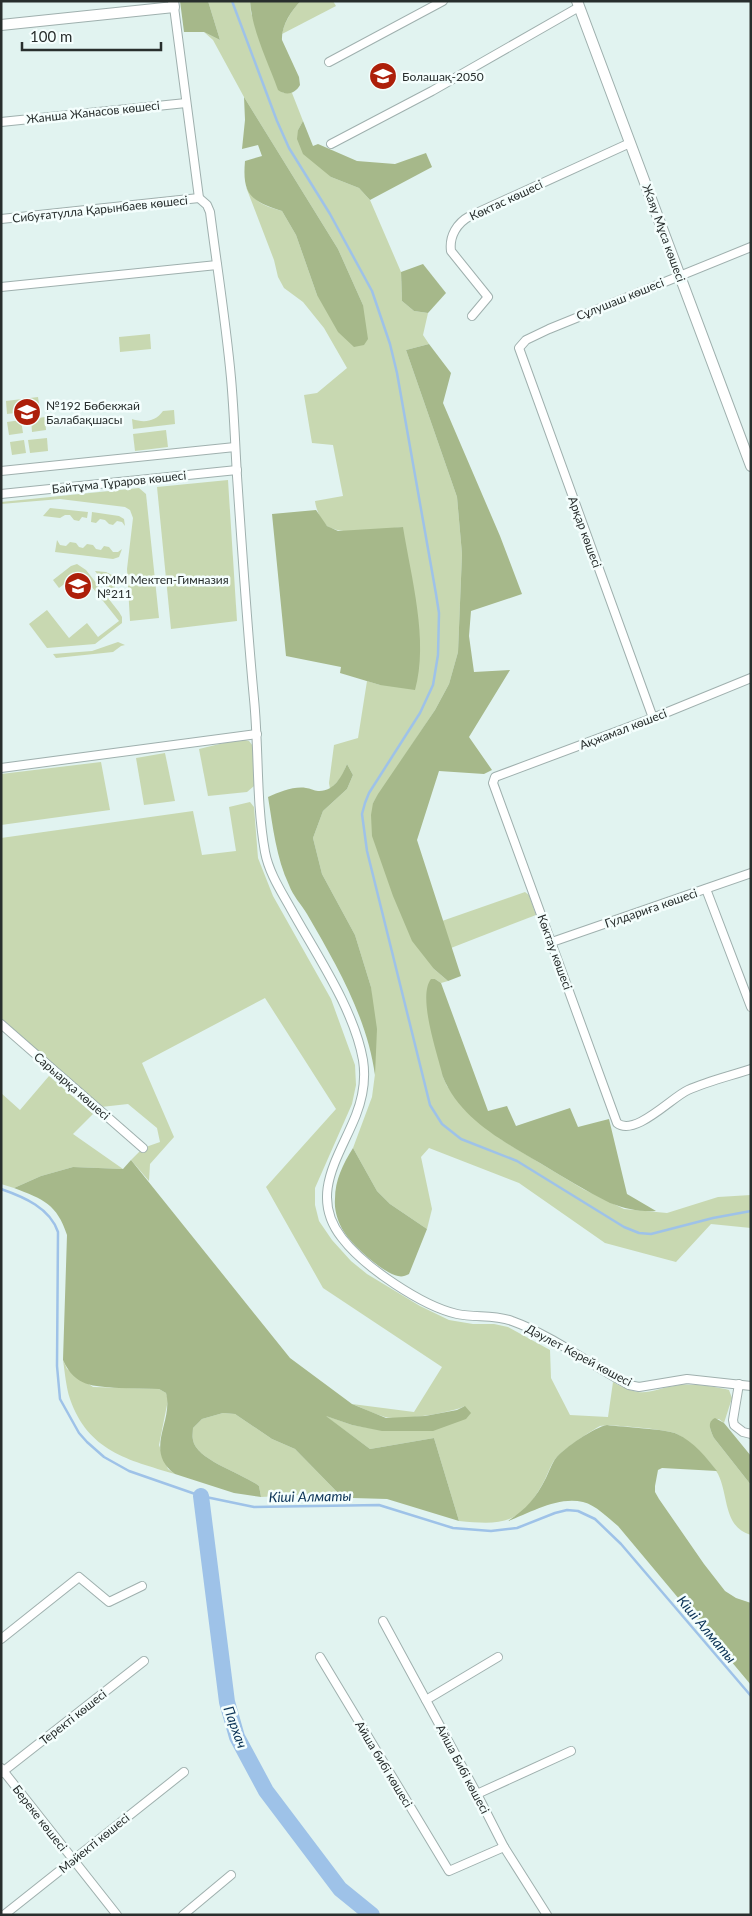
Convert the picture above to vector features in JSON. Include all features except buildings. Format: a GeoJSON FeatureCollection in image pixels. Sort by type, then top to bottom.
{"type":"FeatureCollection","features":[{"type":"Feature","properties":{"kind":"street"},"geometry":{"type":"LineString","coordinates":[[329,62],[443,1]]}},
{"type":"Feature","properties":{"kind":"street"},"geometry":{"type":"LineString","coordinates":[[1,26],[174,4],[199,198]]}},
{"type":"Feature","properties":{"kind":"street"},"geometry":{"type":"LineString","coordinates":[[331,144],[432,91],[578,4]]}},
{"type":"Feature","properties":{"kind":"street","name":"Жаяу Мұса көшесі"},"geometry":{"type":"LineString","coordinates":[[578,4],[751,466]]}},
{"type":"Feature","properties":{"kind":"street","name":"Жанша Жанасов көшесі"},"geometry":{"type":"LineString","coordinates":[[1,122],[186,102]]}},
{"type":"Feature","properties":{"kind":"street","name":"Көктас көшесі"},"geometry":{"type":"LineString","coordinates":[[472,316],[488,297],[450,251],[452,237],[458,225],[470,216],[630,142]]}},
{"type":"Feature","properties":{"kind":"street","name":"Сибуғатулла Қарынбаев көшесі"},"geometry":{"type":"LineString","coordinates":[[1,219],[199,198]]}},
{"type":"Feature","properties":{"kind":"street","name":"Дәулет Керей көшесі"},"geometry":{"type":"LineString","coordinates":[[199,198],[207,205],[210,212],[231,378],[265,854],[268,866],[340,997],[360,1047],[363,1064],[364,1086],[361,1100],[329,1178],[327,1192],[328,1207],[332,1221],[339,1235],[350,1249],[382,1276],[443,1310],[468,1316],[502,1318],[529,1328],[629,1385],[639,1387],[687,1379],[751,1386]]}},
{"type":"Feature","properties":{"kind":"street","name":"Сұлушаш көшесі"},"geometry":{"type":"LineString","coordinates":[[520,345],[530,337],[549,328],[751,247]]}},
{"type":"Feature","properties":{"kind":"street"},"geometry":{"type":"LineString","coordinates":[[1,287],[217,265]]}},
{"type":"Feature","properties":{"kind":"street","name":"Арқар көшесі"},"geometry":{"type":"LineString","coordinates":[[520,345],[520,352],[653,718]]}},
{"type":"Feature","properties":{"kind":"street","name":"Байтұма Тұраров көшесі"},"geometry":{"type":"LineString","coordinates":[[1,471],[235,447]]}},
{"type":"Feature","properties":{"kind":"street","name":"Байтұма Тұраров көшесі"},"geometry":{"type":"LineString","coordinates":[[1,494],[237,470]]}},
{"type":"Feature","properties":{"kind":"street","name":"Ақжамал көшесі"},"geometry":{"type":"LineString","coordinates":[[495,777],[653,718],[751,678]]}},
{"type":"Feature","properties":{"kind":"street"},"geometry":{"type":"LineString","coordinates":[[1,768],[257,734]]}},
{"type":"Feature","properties":{"kind":"street","name":"Көктау көшесі"},"geometry":{"type":"LineString","coordinates":[[495,777],[493,783],[615,1118],[620,1125],[627,1126],[648,1118],[678,1096],[693,1088],[751,1069]]}},
{"type":"Feature","properties":{"kind":"street","name":"Гүлдариға көшесі"},"geometry":{"type":"LineString","coordinates":[[552,942],[751,873]]}},
{"type":"Feature","properties":{"kind":"street"},"geometry":{"type":"LineString","coordinates":[[706,889],[751,1007]]}},
{"type":"Feature","properties":{"kind":"street","name":"Сарыарқа көшесі"},"geometry":{"type":"LineString","coordinates":[[1,1024],[143,1148]]}},
{"type":"Feature","properties":{"kind":"street"},"geometry":{"type":"LineString","coordinates":[[739,1384],[734,1424],[743,1432],[751,1434]]}},
{"type":"Feature","properties":{"kind":"street"},"geometry":{"type":"LineString","coordinates":[[1,1639],[79,1577],[109,1602],[142,1586]]}},
{"type":"Feature","properties":{"kind":"street","name":"Айша Бибі көшесі"},"geometry":{"type":"LineString","coordinates":[[383,1621],[504,1847],[547,1915]]}},
{"type":"Feature","properties":{"kind":"street","name":"Айша бибі көшесі"},"geometry":{"type":"LineString","coordinates":[[320,1657],[449,1871],[504,1847]]}},
{"type":"Feature","properties":{"kind":"street"},"geometry":{"type":"LineString","coordinates":[[426,1700],[498,1657]]}},
{"type":"Feature","properties":{"kind":"street","name":"Теректі көшесі"},"geometry":{"type":"LineString","coordinates":[[2,1771],[144,1661]]}},
{"type":"Feature","properties":{"kind":"street"},"geometry":{"type":"LineString","coordinates":[[477,1794],[571,1751]]}},
{"type":"Feature","properties":{"kind":"street","name":"Береке көшесі"},"geometry":{"type":"LineString","coordinates":[[2,1771],[116,1915]]}},
{"type":"Feature","properties":{"kind":"street","name":"Мәйекті көшесі"},"geometry":{"type":"LineString","coordinates":[[4,1915],[184,1772]]}},
{"type":"Feature","properties":{"kind":"street"},"geometry":{"type":"LineString","coordinates":[[183,1915],[231,1875]]}},
{"type":"Feature","properties":{"kind":"green space"},"geometry":{"type":"Polygon","coordinates":[[[180,1],[208,1],[220,40],[204,32],[184,32],[180,1]]]}},
{"type":"Feature","properties":{"kind":"green space"},"geometry":{"type":"Polygon","coordinates":[[[208,1],[250,1],[251,13],[283,93],[292,93],[303,121],[298,130],[331,177],[359,188],[370,200],[401,272],[402,301],[414,311],[428,313],[423,335],[429,344],[406,350],[457,497],[462,554],[458,652],[449,684],[435,710],[373,803],[434,969],[448,981],[441,983],[435,979],[443,1077],[447,1086],[466,1111],[502,1140],[583,1189],[624,1209],[667,1213],[718,1197],[751,1195],[751,1228],[711,1224],[676,1262],[605,1243],[519,1183],[429,1148],[421,1157],[432,1209],[427,1229],[390,1204],[377,1191],[353,1148],[372,1097],[375,1074],[371,987],[355,935],[322,874],[313,838],[323,811],[347,789],[353,775],[347,764],[341,778],[330,789],[329,783],[334,745],[358,738],[367,681],[380,685],[403,527],[365,531],[336,530],[326,525],[318,512],[315,501],[343,496],[333,445],[312,443],[304,395],[317,393],[347,368],[324,328],[303,302],[284,288],[278,277],[274,260],[246,187],[261,203],[282,211],[296,235],[317,295],[363,305],[338,249],[244,97],[213,40],[204,32],[220,40],[208,1]]]}},
{"type":"Feature","properties":{"kind":"green space"},"geometry":{"type":"Polygon","coordinates":[[[250,1],[301,1],[287,19],[282,35],[282,40],[299,77],[300,85],[293,92],[284,93],[278,90],[257,35],[250,1]]]}},
{"type":"Feature","properties":{"kind":"green space"},"geometry":{"type":"Polygon","coordinates":[[[301,1],[333,1],[336,6],[282,34],[289,16],[301,1]]]}},
{"type":"Feature","properties":{"kind":"green space"},"geometry":{"type":"Polygon","coordinates":[[[244,97],[338,249],[363,305],[368,339],[364,345],[354,347],[338,332],[317,295],[296,235],[282,211],[256,200],[247,189],[244,172],[245,161],[262,156],[258,145],[242,149],[245,120],[244,97]]]}},
{"type":"Feature","properties":{"kind":"green space"},"geometry":{"type":"Polygon","coordinates":[[[303,121],[313,146],[318,144],[357,161],[395,164],[426,153],[432,167],[370,200],[359,188],[331,177],[303,154],[297,139],[298,130],[303,121]]]}},
{"type":"Feature","properties":{"kind":"green space"},"geometry":{"type":"Polygon","coordinates":[[[423,264],[446,293],[428,313],[414,311],[402,301],[401,272],[423,264]]]}},
{"type":"Feature","properties":{"kind":"green space"},"geometry":{"type":"Polygon","coordinates":[[[150,334],[151,349],[120,352],[119,337],[150,334]]]}},
{"type":"Feature","properties":{"kind":"green space"},"geometry":{"type":"Polygon","coordinates":[[[429,344],[451,373],[443,403],[500,536],[522,594],[471,611],[469,636],[474,672],[510,670],[469,737],[492,770],[484,774],[439,771],[417,840],[461,976],[448,981],[434,969],[412,941],[393,896],[372,836],[371,815],[373,803],[378,794],[435,710],[449,684],[458,652],[462,554],[457,497],[406,350],[429,344]]]}},
{"type":"Feature","properties":{"kind":"green space"},"geometry":{"type":"Polygon","coordinates":[[[38,397],[40,410],[7,414],[6,401],[38,397]]]}},
{"type":"Feature","properties":{"kind":"green space"},"geometry":{"type":"Polygon","coordinates":[[[174,410],[175,424],[133,429],[132,419],[149,421],[160,415],[163,411],[174,410]]]}},
{"type":"Feature","properties":{"kind":"green space"},"geometry":{"type":"Polygon","coordinates":[[[45,417],[46,430],[32,432],[31,419],[45,417]]]}},
{"type":"Feature","properties":{"kind":"green space"},"geometry":{"type":"Polygon","coordinates":[[[21,420],[23,433],[9,435],[7,422],[21,420]]]}},
{"type":"Feature","properties":{"kind":"green space"},"geometry":{"type":"Polygon","coordinates":[[[166,430],[168,447],[135,451],[133,434],[166,430]]]}},
{"type":"Feature","properties":{"kind":"green space"},"geometry":{"type":"Polygon","coordinates":[[[47,438],[48,451],[30,453],[28,440],[47,438]]]}},
{"type":"Feature","properties":{"kind":"green space"},"geometry":{"type":"Polygon","coordinates":[[[24,440],[26,453],[12,455],[10,442],[24,440]]]}},
{"type":"Feature","properties":{"kind":"green space"},"geometry":{"type":"Polygon","coordinates":[[[228,480],[237,621],[171,629],[157,487],[228,480]]]}},
{"type":"Feature","properties":{"kind":"green space"},"geometry":{"type":"Polygon","coordinates":[[[139,488],[146,494],[159,618],[130,621],[127,569],[133,518],[130,510],[125,507],[60,499],[1,504],[1,502],[139,488]]]}},
{"type":"Feature","properties":{"kind":"green space"},"geometry":{"type":"Polygon","coordinates":[[[50,508],[88,512],[87,518],[82,517],[79,521],[74,520],[70,515],[60,518],[43,516],[50,508]]]}},
{"type":"Feature","properties":{"kind":"green space"},"geometry":{"type":"Polygon","coordinates":[[[316,510],[327,526],[338,531],[403,527],[414,588],[419,630],[419,671],[415,690],[380,685],[340,673],[341,667],[286,656],[272,514],[316,510]]]}},
{"type":"Feature","properties":{"kind":"green space"},"geometry":{"type":"Polygon","coordinates":[[[92,512],[119,516],[124,519],[125,526],[122,522],[117,521],[113,525],[100,519],[96,523],[91,522],[92,512]]]}},
{"type":"Feature","properties":{"kind":"green space"},"geometry":{"type":"Polygon","coordinates":[[[57,540],[60,545],[66,546],[70,542],[76,543],[79,547],[83,548],[87,544],[101,550],[104,546],[109,547],[113,552],[118,552],[122,549],[119,557],[113,559],[55,552],[57,540]]]}},
{"type":"Feature","properties":{"kind":"green space"},"geometry":{"type":"Polygon","coordinates":[[[77,564],[86,570],[119,612],[122,617],[122,623],[95,644],[47,648],[29,624],[47,610],[69,638],[87,623],[98,637],[119,621],[80,572],[59,588],[53,580],[71,566],[77,564]]]}},
{"type":"Feature","properties":{"kind":"green space"},"geometry":{"type":"Polygon","coordinates":[[[95,571],[106,572],[112,575],[115,583],[115,597],[95,571]]]}},
{"type":"Feature","properties":{"kind":"green space"},"geometry":{"type":"Polygon","coordinates":[[[118,642],[125,645],[113,652],[56,658],[53,654],[92,651],[118,642]]]}},
{"type":"Feature","properties":{"kind":"green space"},"geometry":{"type":"Polygon","coordinates":[[[240,739],[249,741],[253,746],[254,786],[247,792],[208,796],[199,749],[240,739]]]}},
{"type":"Feature","properties":{"kind":"green space"},"geometry":{"type":"Polygon","coordinates":[[[165,753],[175,801],[144,805],[136,758],[165,753]]]}},
{"type":"Feature","properties":{"kind":"green space"},"geometry":{"type":"Polygon","coordinates":[[[101,762],[110,810],[1,825],[1,774],[101,762]]]}},
{"type":"Feature","properties":{"kind":"green space"},"geometry":{"type":"Polygon","coordinates":[[[347,764],[353,775],[347,789],[323,811],[313,838],[322,874],[355,935],[371,987],[377,1029],[375,1075],[371,1053],[358,1012],[318,933],[293,893],[281,864],[268,797],[297,788],[308,788],[318,791],[329,789],[340,778],[347,764]]]}},
{"type":"Feature","properties":{"kind":"green space"},"geometry":{"type":"Polygon","coordinates":[[[250,802],[254,807],[258,858],[273,896],[331,999],[355,1065],[356,1085],[352,1104],[315,1188],[315,1205],[319,1221],[332,1240],[351,1261],[367,1274],[420,1306],[449,1320],[508,1327],[550,1350],[551,1378],[570,1415],[608,1417],[613,1382],[632,1391],[640,1392],[684,1385],[729,1390],[732,1398],[724,1423],[719,1419],[712,1420],[710,1429],[714,1438],[751,1485],[751,1535],[742,1531],[731,1518],[718,1474],[710,1463],[688,1441],[672,1432],[633,1427],[600,1426],[556,1458],[544,1482],[526,1508],[508,1520],[487,1523],[459,1521],[434,1438],[370,1449],[324,1415],[352,1425],[382,1430],[432,1431],[465,1406],[425,1416],[392,1418],[381,1416],[352,1404],[414,1412],[442,1367],[323,1288],[266,1187],[336,1109],[265,998],[142,1063],[174,1137],[150,1164],[149,1181],[131,1160],[143,1148],[160,1142],[157,1128],[128,1104],[101,1107],[1,1021],[1,838],[193,811],[202,855],[236,851],[229,807],[250,802]]]}},
{"type":"Feature","properties":{"kind":"green space"},"geometry":{"type":"Polygon","coordinates":[[[525,892],[529,895],[536,915],[451,948],[442,921],[525,892]]]}},
{"type":"Feature","properties":{"kind":"green space"},"geometry":{"type":"Polygon","coordinates":[[[431,979],[441,983],[488,1111],[507,1106],[516,1126],[570,1108],[578,1127],[609,1119],[627,1194],[656,1211],[633,1210],[610,1203],[512,1146],[471,1117],[460,1105],[443,1077],[427,1012],[427,987],[431,979]]]}},
{"type":"Feature","properties":{"kind":"green space"},"geometry":{"type":"Polygon","coordinates":[[[49,1076],[93,1114],[73,1134],[123,1169],[73,1167],[41,1176],[14,1188],[1,1184],[1,1093],[20,1110],[49,1076]]]}},
{"type":"Feature","properties":{"kind":"green space"},"geometry":{"type":"Polygon","coordinates":[[[353,1148],[377,1191],[390,1204],[427,1229],[409,1274],[399,1276],[392,1274],[368,1258],[348,1238],[338,1220],[335,1203],[336,1185],[343,1166],[353,1148]]]}},
{"type":"Feature","properties":{"kind":"green space"},"geometry":{"type":"Polygon","coordinates":[[[131,1160],[290,1358],[352,1404],[386,1418],[425,1416],[457,1410],[465,1406],[471,1413],[466,1419],[433,1431],[382,1431],[352,1425],[326,1416],[370,1449],[434,1438],[459,1521],[387,1499],[353,1498],[338,1493],[295,1449],[272,1439],[235,1414],[223,1413],[202,1419],[193,1428],[193,1440],[202,1454],[259,1486],[261,1497],[234,1493],[175,1474],[166,1465],[161,1455],[160,1445],[167,1404],[166,1393],[159,1389],[101,1387],[79,1380],[73,1375],[63,1360],[67,1235],[59,1216],[48,1204],[14,1188],[41,1176],[73,1167],[123,1169],[131,1160]]]}},
{"type":"Feature","properties":{"kind":"green space"},"geometry":{"type":"Polygon","coordinates":[[[63,1360],[67,1369],[93,1387],[159,1389],[166,1393],[168,1400],[159,1445],[168,1469],[175,1474],[126,1458],[99,1442],[87,1431],[70,1399],[63,1360]]]}},
{"type":"Feature","properties":{"kind":"green space"},"geometry":{"type":"Polygon","coordinates":[[[223,1413],[235,1414],[272,1439],[295,1449],[338,1493],[261,1497],[259,1486],[211,1460],[196,1447],[193,1438],[193,1428],[202,1419],[223,1413]]]}},
{"type":"Feature","properties":{"kind":"green space"},"geometry":{"type":"Polygon","coordinates":[[[715,1418],[724,1423],[751,1456],[751,1485],[714,1438],[710,1424],[715,1418]]]}},
{"type":"Feature","properties":{"kind":"green space"},"geometry":{"type":"Polygon","coordinates":[[[607,1425],[654,1429],[677,1434],[704,1455],[717,1471],[662,1468],[658,1470],[655,1492],[704,1564],[725,1591],[736,1598],[751,1603],[751,1685],[618,1526],[597,1509],[583,1502],[564,1501],[544,1506],[508,1521],[520,1512],[534,1497],[560,1454],[588,1434],[607,1425]]]}},
{"type":"Feature","properties":{"kind":"waterway"},"geometry":{"type":"LineString","coordinates":[[232,1],[289,148],[330,214],[372,291],[390,344],[397,373],[439,613],[438,655],[433,685],[420,713],[369,793],[362,814],[367,851],[430,1105],[442,1124],[461,1139],[517,1161],[624,1227],[639,1233],[651,1234],[713,1218],[751,1211]]}},
{"type":"Feature","properties":{"kind":"waterway","name":"Кіші Алматы"},"geometry":{"type":"LineString","coordinates":[[1,1189],[27,1200],[43,1210],[49,1216],[58,1232],[57,1366],[60,1399],[79,1433],[104,1457],[129,1471],[201,1496],[254,1507],[379,1505],[453,1528],[491,1531],[517,1528],[567,1510],[578,1511],[595,1519],[621,1544],[751,1696]]}},
{"type":"Feature","properties":{"kind":"waterway","name":"Пархач"},"geometry":{"type":"LineString","coordinates":[[201,1496],[227,1702],[237,1737],[266,1791],[340,1889],[372,1915]]}},
{"type":"Feature","properties":{"kind":"place","name":"Болашақ-2050"},"geometry":{"type":"Point","coordinates":[383,76]}},
{"type":"Feature","properties":{"kind":"place","name":"№192 Бөбекжай Балабақшасы"},"geometry":{"type":"Point","coordinates":[27,412]}},
{"type":"Feature","properties":{"kind":"place","name":"КММ Мектеп-Гимназия №211"},"geometry":{"type":"Point","coordinates":[78,586]}}]}
